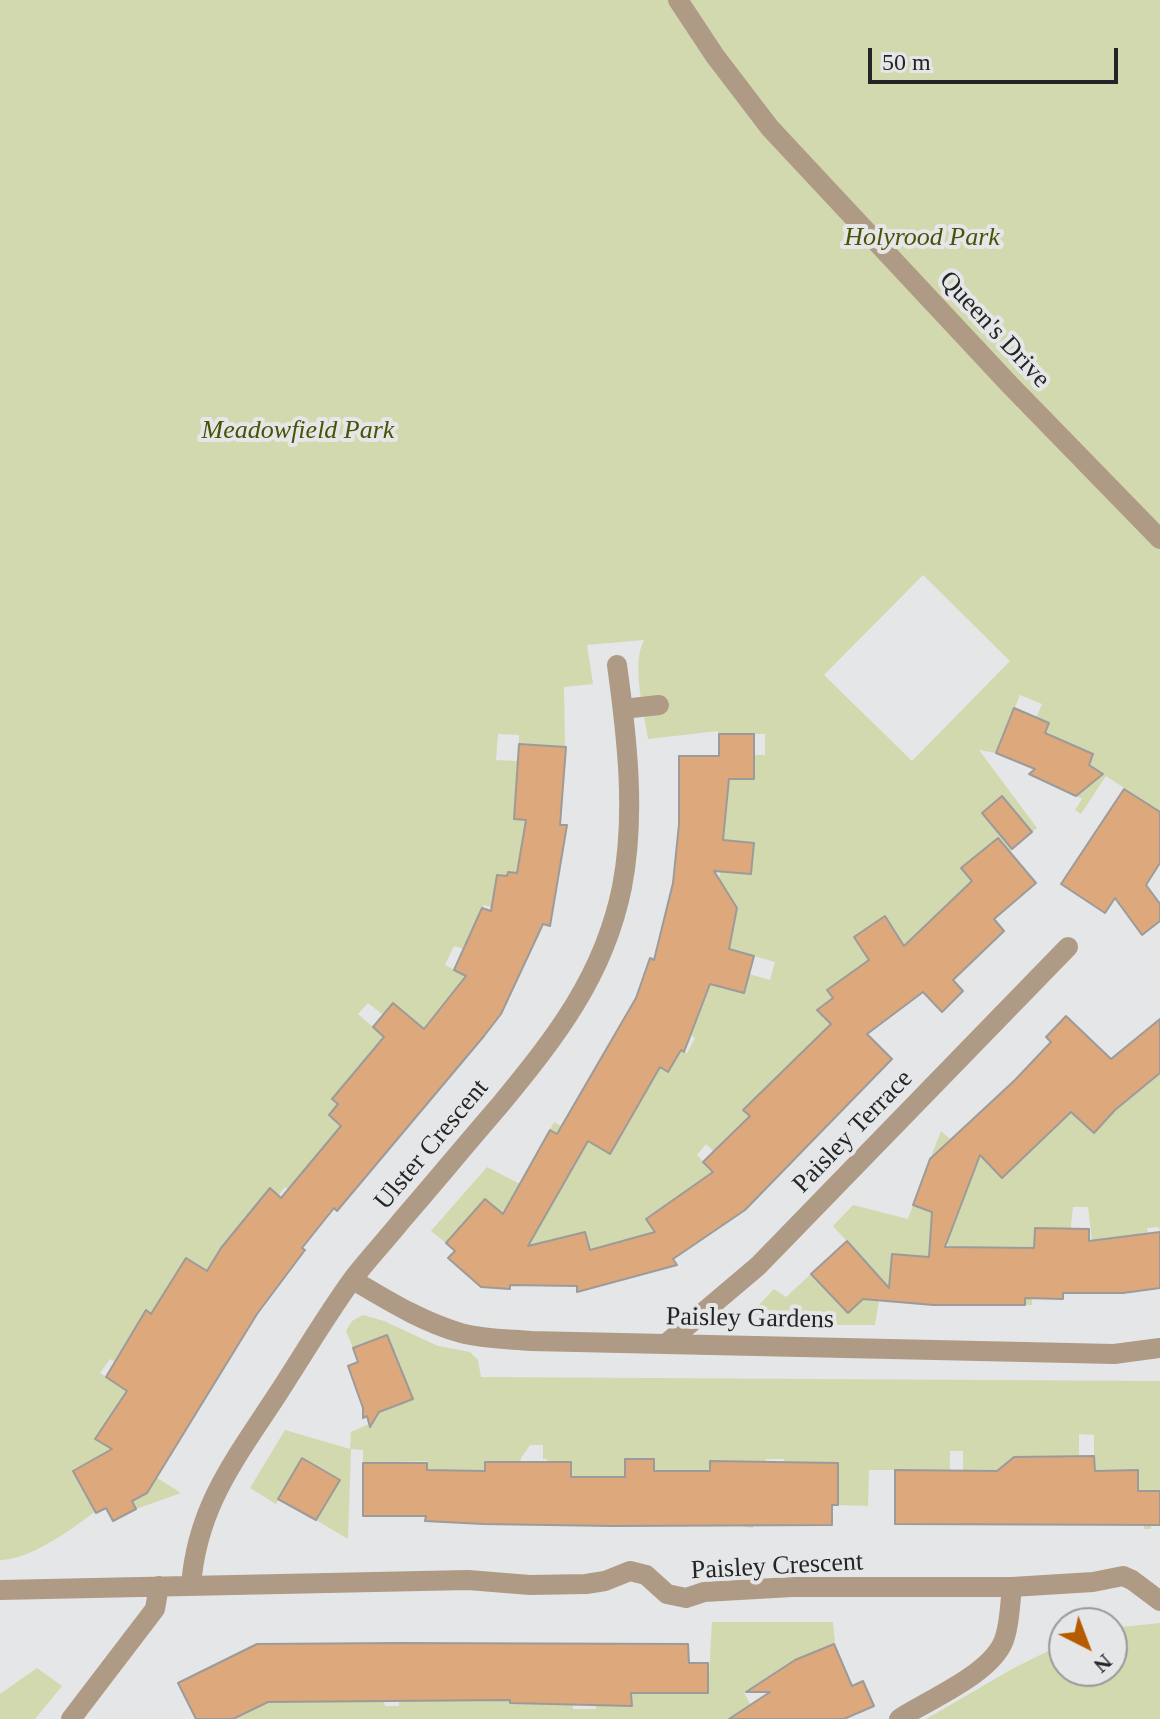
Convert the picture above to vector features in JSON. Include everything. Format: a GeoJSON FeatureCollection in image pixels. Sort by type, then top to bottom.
{"type":"FeatureCollection","features":[{"type":"Feature","properties":{"kind":"street","name":"Queen's Drive"},"geometry":{"type":"LineString","coordinates":[[678,0],[715,56],[770,128],[1010,385],[1160,539]]}},
{"type":"Feature","properties":{"kind":"street","name":"Ulster Crescent"},"geometry":{"type":"LineString","coordinates":[[191,1586],[193,1555],[204,1517],[222,1479],[353,1280],[537,1062],[569,1017],[590,979],[617,909],[630,826],[623,709],[617,665]]}},
{"type":"Feature","properties":{"kind":"street"},"geometry":{"type":"LineString","coordinates":[[623,709],[659,705]]}},
{"type":"Feature","properties":{"kind":"street","name":"Paisley Terrace"},"geometry":{"type":"LineString","coordinates":[[667,1343],[758,1266],[1068,947]]}},
{"type":"Feature","properties":{"kind":"street","name":"Paisley Gardens"},"geometry":{"type":"LineString","coordinates":[[353,1280],[436,1325],[462,1333],[531,1341],[1114,1354],[1160,1348]]}},
{"type":"Feature","properties":{"kind":"street","name":"Paisley Crescent"},"geometry":{"type":"LineString","coordinates":[[0,1590],[468,1580],[530,1585],[586,1584],[605,1581],[630,1571],[646,1575],[667,1594],[686,1598],[704,1592],[792,1587],[1012,1587],[1093,1582],[1123,1576],[1160,1601]]}},
{"type":"Feature","properties":{"kind":"street"},"geometry":{"type":"LineString","coordinates":[[71,1719],[155,1609],[159,1586]]}},
{"type":"Feature","properties":{"kind":"street"},"geometry":{"type":"LineString","coordinates":[[899,1719],[978,1670],[999,1652],[1005,1637],[1012,1587]]}},
{"type":"Feature","properties":{"kind":"green space"},"geometry":{"type":"Polygon","coordinates":[[[0,0],[1160,0],[1160,812],[1152,807],[1113,836],[1138,797],[1106,776],[1081,814],[1075,810],[1082,799],[1075,795],[1093,755],[1061,740],[1041,780],[1034,776],[1037,770],[1031,768],[1049,724],[1036,718],[1042,704],[1020,695],[996,753],[979,750],[1037,828],[1032,832],[1003,796],[982,813],[1012,849],[1010,852],[1016,859],[998,882],[976,927],[991,944],[955,960],[854,937],[880,976],[862,965],[828,990],[877,1068],[758,1107],[751,1101],[743,1109],[791,1157],[714,1152],[706,1144],[697,1155],[733,1195],[705,1178],[646,1218],[660,1240],[646,1273],[636,1237],[590,1250],[585,1233],[578,1234],[577,1287],[570,1286],[570,1252],[560,1239],[550,1239],[549,1251],[524,1251],[500,1212],[486,1199],[446,1243],[431,1231],[487,1167],[518,1183],[545,1189],[583,1150],[550,1130],[554,1122],[609,1153],[659,1067],[668,1072],[681,1050],[687,1053],[695,1038],[667,1021],[702,1007],[710,984],[744,993],[749,974],[770,980],[775,962],[727,948],[729,924],[735,919],[737,908],[719,887],[720,871],[751,874],[754,843],[723,840],[725,779],[754,778],[754,755],[765,755],[765,734],[719,734],[718,731],[648,739],[638,675],[644,640],[587,645],[593,684],[564,687],[565,747],[519,744],[519,735],[498,734],[496,760],[518,761],[514,819],[540,822],[524,831],[517,873],[497,875],[493,897],[513,901],[510,913],[484,905],[464,949],[454,946],[445,965],[466,976],[424,1029],[394,1003],[383,1015],[368,1003],[358,1014],[402,1052],[338,1104],[329,1116],[341,1126],[288,1189],[285,1187],[278,1196],[269,1189],[276,1275],[224,1243],[207,1271],[186,1258],[176,1274],[250,1320],[173,1327],[147,1311],[141,1378],[110,1359],[100,1373],[183,1425],[96,1439],[181,1493],[136,1509],[132,1501],[136,1477],[72,1529],[33,1551],[0,1560],[0,0]],[[923,575],[824,675],[912,761],[1010,661],[923,575]]]}},
{"type":"Feature","properties":{"kind":"green space"},"geometry":{"type":"Polygon","coordinates":[[[1160,1073],[1160,1231],[1158,1227],[1147,1228],[1148,1234],[1092,1241],[1088,1207],[1073,1207],[1070,1235],[1047,1234],[1047,1228],[1035,1228],[1032,1305],[1025,1305],[1024,1248],[966,1247],[946,1266],[948,1244],[931,1243],[929,1257],[892,1254],[888,1301],[879,1301],[875,1325],[763,1325],[754,1317],[754,1310],[774,1289],[786,1297],[811,1274],[848,1313],[871,1292],[871,1268],[833,1226],[853,1205],[908,1219],[913,1205],[955,1221],[927,1167],[941,1131],[951,1140],[978,1153],[1002,1178],[1039,1142],[997,1097],[1001,1093],[1026,1116],[1067,1108],[1094,1133],[1119,1106],[1160,1073]]]}},
{"type":"Feature","properties":{"kind":"green space"},"geometry":{"type":"Polygon","coordinates":[[[363,1315],[384,1321],[438,1346],[470,1352],[478,1360],[481,1377],[1160,1381],[1160,1491],[1152,1492],[1151,1529],[1144,1529],[1144,1520],[1138,1520],[1137,1471],[1094,1471],[1094,1435],[1079,1434],[1079,1520],[1049,1471],[1049,1456],[1014,1457],[1014,1519],[1006,1471],[963,1470],[963,1451],[950,1451],[949,1519],[940,1519],[939,1470],[869,1470],[868,1506],[838,1505],[838,1463],[784,1477],[784,1459],[766,1459],[766,1476],[754,1478],[753,1528],[740,1526],[740,1461],[710,1478],[700,1471],[682,1471],[681,1478],[654,1477],[654,1459],[625,1459],[625,1477],[571,1489],[571,1462],[547,1461],[543,1459],[543,1445],[530,1445],[521,1458],[520,1472],[485,1462],[483,1524],[471,1471],[427,1470],[427,1461],[363,1463],[363,1450],[351,1449],[348,1539],[316,1520],[339,1480],[302,1459],[276,1504],[250,1488],[285,1430],[350,1449],[351,1432],[369,1424],[367,1417],[413,1399],[395,1351],[353,1348],[346,1331],[352,1321],[363,1315]]]}},
{"type":"Feature","properties":{"kind":"green space"},"geometry":{"type":"Polygon","coordinates":[[[712,1622],[833,1622],[835,1643],[802,1657],[744,1693],[752,1707],[729,1719],[233,1719],[288,1693],[290,1702],[384,1702],[385,1706],[399,1706],[399,1699],[510,1700],[510,1703],[572,1692],[573,1709],[596,1709],[596,1693],[609,1692],[609,1706],[631,1706],[631,1693],[708,1693],[712,1622]]]}},
{"type":"Feature","properties":{"kind":"green space"},"geometry":{"type":"Polygon","coordinates":[[[1160,1623],[1160,1719],[926,1719],[1048,1651],[1048,1687],[1128,1687],[1128,1626],[1160,1623]]]}},
{"type":"Feature","properties":{"kind":"green space"},"geometry":{"type":"Polygon","coordinates":[[[37,1668],[62,1686],[35,1719],[0,1719],[0,1694],[37,1668]]]}},
{"type":"Feature","properties":{"kind":"building"},"geometry":{"type":"Polygon","coordinates":[[[1014,708],[1049,723],[1045,733],[1093,754],[1089,765],[1103,774],[1076,796],[1029,774],[1035,769],[996,753],[1014,708]]]}},
{"type":"Feature","properties":{"kind":"building"},"geometry":{"type":"Polygon","coordinates":[[[719,734],[754,734],[754,779],[729,779],[723,840],[754,843],[751,874],[714,871],[737,908],[729,949],[754,956],[744,993],[710,984],[684,1052],[681,1050],[668,1072],[660,1067],[610,1154],[588,1141],[528,1246],[585,1232],[590,1250],[655,1232],[646,1219],[713,1172],[703,1162],[750,1116],[743,1110],[831,1024],[817,1010],[833,998],[827,990],[869,960],[854,937],[885,916],[904,946],[972,881],[961,868],[998,838],[1036,883],[994,919],[1004,931],[953,980],[963,991],[942,1012],[923,992],[867,1034],[892,1059],[745,1210],[673,1259],[677,1265],[577,1292],[577,1286],[481,1287],[448,1258],[455,1251],[446,1243],[485,1199],[503,1214],[550,1130],[557,1134],[636,998],[650,958],[654,960],[673,883],[679,824],[679,756],[719,756],[719,734]]]}},
{"type":"Feature","properties":{"kind":"building"},"geometry":{"type":"Polygon","coordinates":[[[519,744],[566,747],[560,825],[567,825],[550,926],[543,924],[501,1014],[337,1211],[334,1208],[302,1248],[305,1250],[257,1314],[147,1493],[132,1501],[136,1509],[113,1521],[106,1508],[96,1513],[73,1471],[112,1449],[95,1439],[127,1391],[106,1377],[146,1310],[151,1314],[186,1258],[207,1271],[221,1248],[270,1188],[281,1198],[341,1126],[329,1115],[338,1104],[332,1099],[384,1037],[373,1027],[393,1003],[424,1029],[466,976],[454,970],[482,908],[491,911],[497,875],[517,873],[526,820],[514,819],[519,744]]]}},
{"type":"Feature","properties":{"kind":"building"},"geometry":{"type":"Polygon","coordinates":[[[1124,789],[1160,812],[1160,863],[1146,885],[1160,904],[1160,921],[1142,935],[1115,898],[1105,913],[1061,884],[1124,789]]]}},
{"type":"Feature","properties":{"kind":"building"},"geometry":{"type":"Polygon","coordinates":[[[1002,796],[1032,832],[1012,849],[982,813],[1002,796]]]}},
{"type":"Feature","properties":{"kind":"building"},"geometry":{"type":"Polygon","coordinates":[[[1066,1016],[1111,1059],[1160,1019],[1160,1073],[1115,1110],[1094,1133],[1071,1112],[1002,1178],[980,1155],[945,1247],[1034,1248],[1035,1228],[1089,1229],[1089,1241],[1160,1232],[1160,1288],[1123,1293],[1063,1293],[1063,1299],[1025,1298],[1025,1305],[933,1305],[863,1299],[848,1313],[811,1274],[847,1241],[889,1288],[892,1254],[929,1257],[932,1212],[913,1205],[930,1159],[1015,1080],[1051,1042],[1046,1037],[1066,1016]]]}},
{"type":"Feature","properties":{"kind":"building"},"geometry":{"type":"Polygon","coordinates":[[[387,1335],[413,1399],[379,1412],[370,1427],[367,1416],[363,1418],[363,1408],[348,1366],[358,1362],[353,1348],[387,1335]]]}},
{"type":"Feature","properties":{"kind":"building"},"geometry":{"type":"Polygon","coordinates":[[[1094,1456],[1095,1471],[1138,1470],[1138,1491],[1160,1491],[1160,1525],[895,1524],[895,1470],[997,1471],[1014,1457],[1094,1456]]]}},
{"type":"Feature","properties":{"kind":"building"},"geometry":{"type":"Polygon","coordinates":[[[302,1458],[340,1480],[316,1520],[278,1499],[302,1458]]]}},
{"type":"Feature","properties":{"kind":"building"},"geometry":{"type":"Polygon","coordinates":[[[625,1459],[654,1459],[654,1471],[710,1471],[710,1461],[838,1463],[838,1505],[832,1505],[832,1525],[483,1524],[425,1521],[426,1516],[363,1516],[363,1463],[427,1463],[427,1470],[485,1471],[485,1462],[571,1462],[571,1477],[625,1477],[625,1459]]]}},
{"type":"Feature","properties":{"kind":"building"},"geometry":{"type":"Polygon","coordinates":[[[257,1644],[688,1644],[689,1663],[708,1663],[708,1693],[631,1693],[632,1706],[510,1703],[510,1700],[268,1702],[233,1719],[196,1719],[178,1683],[257,1644]]]}},
{"type":"Feature","properties":{"kind":"building"},"geometry":{"type":"Polygon","coordinates":[[[834,1644],[852,1686],[863,1681],[874,1706],[844,1719],[729,1719],[770,1692],[746,1692],[795,1660],[834,1644]]]}},
{"type":"Feature","properties":{"kind":"park label","name":"Holyrood Park"},"geometry":{"type":"Point","coordinates":[922,238]}},
{"type":"Feature","properties":{"kind":"park label","name":"Meadowfield Park"},"geometry":{"type":"Point","coordinates":[298,431]}}]}
